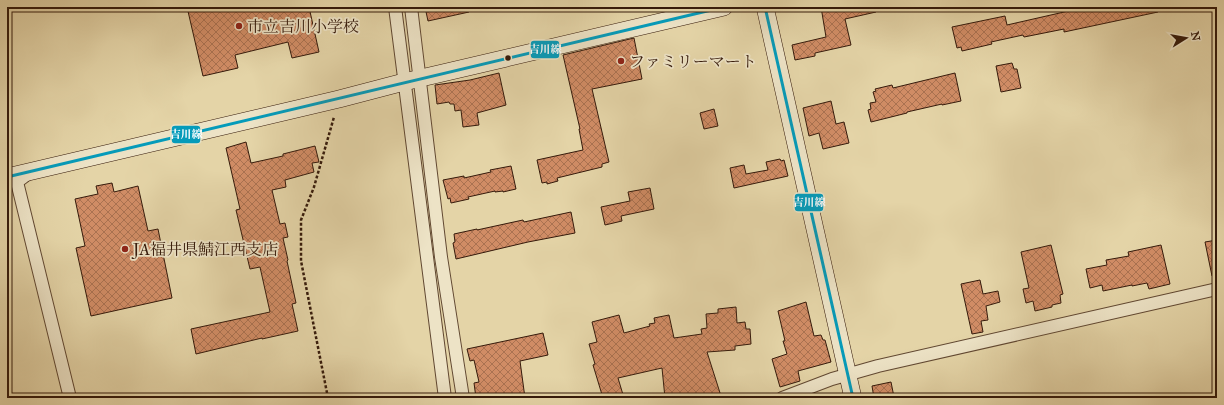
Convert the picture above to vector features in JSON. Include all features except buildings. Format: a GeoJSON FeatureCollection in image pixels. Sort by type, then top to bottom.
{"type":"FeatureCollection","features":[{"type":"Feature","properties":{"kind":"main road"},"geometry":{"type":"LineString","coordinates":[[7,177],[724,7]]}},
{"type":"Feature","properties":{"kind":"main road"},"geometry":{"type":"LineString","coordinates":[[765,7],[853,398]]}},
{"type":"Feature","properties":{"kind":"street"},"geometry":{"type":"LineString","coordinates":[[395,7],[412,80],[463,398]]}},
{"type":"Feature","properties":{"kind":"street"},"geometry":{"type":"LineString","coordinates":[[412,7],[412,80],[445,398]]}},
{"type":"Feature","properties":{"kind":"street"},"geometry":{"type":"LineString","coordinates":[[30,172],[17,182],[70,398]]}},
{"type":"Feature","properties":{"kind":"street"},"geometry":{"type":"LineString","coordinates":[[782,398],[832,379],[886,364],[1217,289]]}},
{"type":"Feature","properties":{"kind":"path"},"geometry":{"type":"LineString","coordinates":[[328,398],[301,261],[301,220],[314,187],[339,99]]}},
{"type":"Feature","properties":{"kind":"transit line","name":"吉川線"},"geometry":{"type":"LineString","coordinates":[[7,177],[724,7]]}},
{"type":"Feature","properties":{"kind":"transit line","name":"吉川線"},"geometry":{"type":"LineString","coordinates":[[765,7],[853,398]]}},
{"type":"Feature","properties":{"kind":"place","name":"市立吉川小学校"},"geometry":{"type":"Point","coordinates":[239,26]}},
{"type":"Feature","properties":{"kind":"place","name":"ファミリーマート"},"geometry":{"type":"Point","coordinates":[621,61]}},
{"type":"Feature","properties":{"kind":"place","name":"JA福井県鯖江西支店"},"geometry":{"type":"Point","coordinates":[125,249]}}]}
